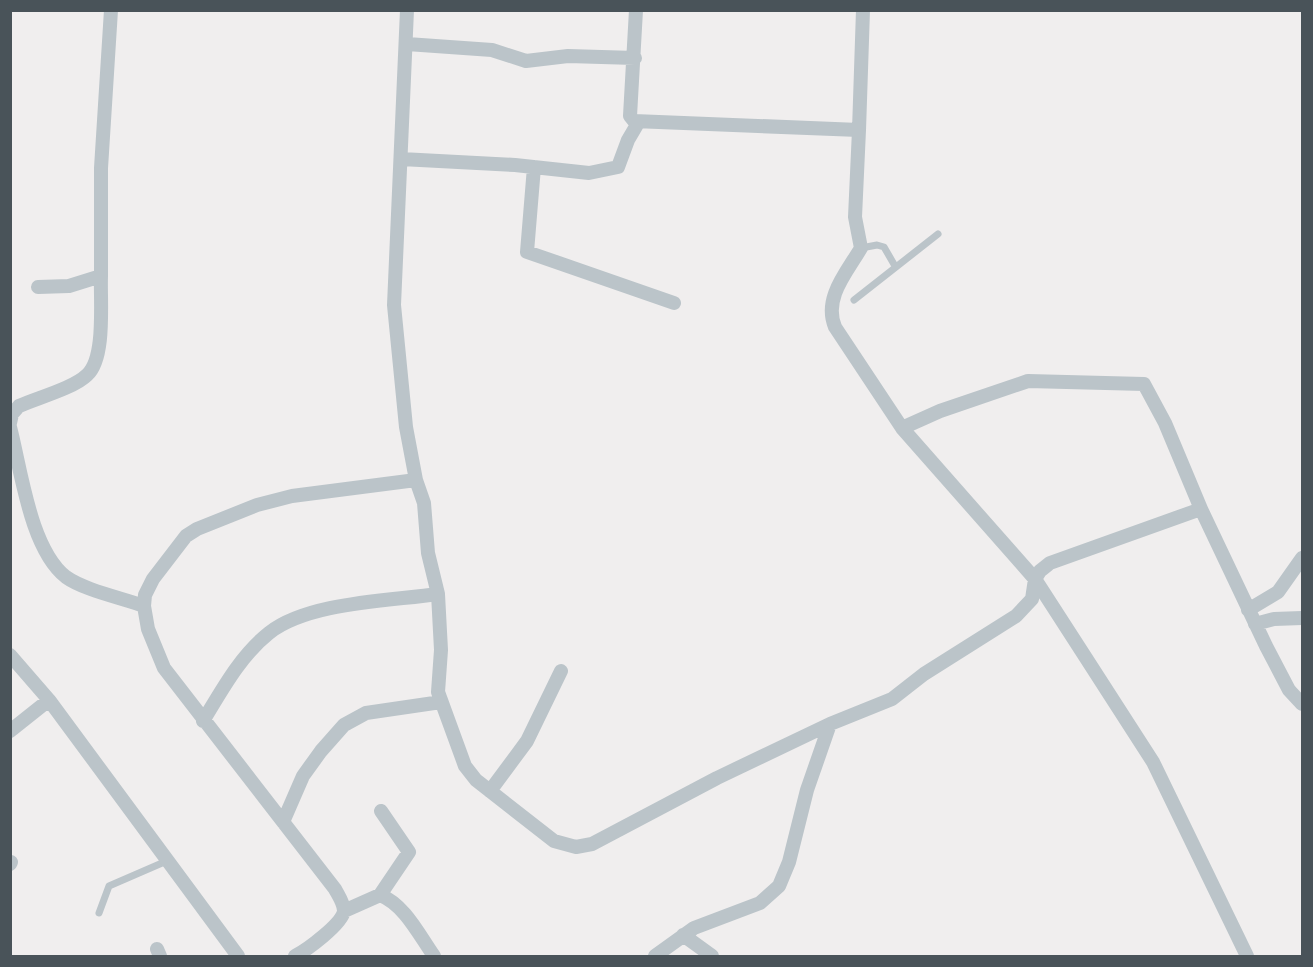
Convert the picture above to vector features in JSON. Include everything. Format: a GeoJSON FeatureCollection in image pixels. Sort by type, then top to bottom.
{"type":"FeatureCollection","features":[{"type":"Feature","properties":{"kind":"street"},"geometry":{"type":"LineString","coordinates":[[111,10],[101,168],[99,351],[95,367],[86,377],[19,406],[12,414],[10,425],[34,522],[49,557],[67,578],[144,606]]}},
{"type":"Feature","properties":{"kind":"street"},"geometry":{"type":"LineString","coordinates":[[407,10],[401,159],[394,252],[394,305],[406,427],[416,480],[424,504],[428,552],[438,594],[441,650],[438,692],[465,766],[476,780],[554,841],[576,848],[584,846],[620,830],[717,778],[830,724],[892,699],[924,674],[998,625],[1016,616],[1032,599],[1035,579],[1050,563],[1201,509]]}},
{"type":"Feature","properties":{"kind":"street"},"geometry":{"type":"LineString","coordinates":[[636,10],[630,116],[638,123],[859,130]]}},
{"type":"Feature","properties":{"kind":"street"},"geometry":{"type":"LineString","coordinates":[[863,10],[857,226],[860,245],[832,297],[831,317],[842,341],[902,428],[1035,579],[1153,762],[1247,957]]}},
{"type":"Feature","properties":{"kind":"street"},"geometry":{"type":"LineString","coordinates":[[407,44],[492,50],[526,61],[568,56],[635,58]]}},
{"type":"Feature","properties":{"kind":"street"},"geometry":{"type":"LineString","coordinates":[[401,159],[534,167],[589,173],[618,167],[628,140],[638,123]]}},
{"type":"Feature","properties":{"kind":"street"},"geometry":{"type":"LineString","coordinates":[[534,167],[527,252],[674,303]]}},
{"type":"Feature","properties":{"kind":"street"},"geometry":{"type":"LineString","coordinates":[[38,287],[69,286],[101,276]]}},
{"type":"Feature","properties":{"kind":"street"},"geometry":{"type":"LineString","coordinates":[[902,428],[940,411],[1028,381],[1144,384],[1165,423],[1201,509],[1248,610],[1289,690],[1302,704]]}},
{"type":"Feature","properties":{"kind":"street"},"geometry":{"type":"LineString","coordinates":[[344,911],[335,888],[164,668],[148,629],[144,606],[145,595],[153,579],[186,536],[197,529],[257,505],[292,496],[416,480]]}},
{"type":"Feature","properties":{"kind":"street"},"geometry":{"type":"LineString","coordinates":[[1248,610],[1278,592],[1294,573],[1302,558]]}},
{"type":"Feature","properties":{"kind":"street"},"geometry":{"type":"LineString","coordinates":[[203,721],[239,664],[268,634],[282,624],[337,608],[438,594]]}},
{"type":"Feature","properties":{"kind":"street"},"geometry":{"type":"LineString","coordinates":[[1255,624],[1274,619],[1302,618]]}},
{"type":"Feature","properties":{"kind":"street"},"geometry":{"type":"LineString","coordinates":[[10,655],[49,700],[169,860],[238,957]]}},
{"type":"Feature","properties":{"kind":"street"},"geometry":{"type":"LineString","coordinates":[[490,791],[527,741],[561,671]]}},
{"type":"Feature","properties":{"kind":"street"},"geometry":{"type":"LineString","coordinates":[[10,731],[49,700]]}},
{"type":"Feature","properties":{"kind":"street"},"geometry":{"type":"LineString","coordinates":[[283,822],[303,776],[321,750],[344,725],[366,713],[433,701],[441,702]]}},
{"type":"Feature","properties":{"kind":"street"},"geometry":{"type":"LineString","coordinates":[[654,957],[700,925],[760,903],[779,886],[789,862],[807,790],[830,724]]}},
{"type":"Feature","properties":{"kind":"street"},"geometry":{"type":"LineString","coordinates":[[296,957],[339,921],[344,911],[380,895],[409,852],[381,812]]}},
{"type":"Feature","properties":{"kind":"street"},"geometry":{"type":"LineString","coordinates":[[380,895],[390,899],[402,910],[434,957]]}},
{"type":"Feature","properties":{"kind":"street"},"geometry":{"type":"LineString","coordinates":[[683,935],[712,957]]}},
{"type":"Feature","properties":{"kind":"lane"},"geometry":{"type":"LineString","coordinates":[[854,300],[938,234]]}},
{"type":"Feature","properties":{"kind":"lane"},"geometry":{"type":"LineString","coordinates":[[860,245],[884,247],[895,266]]}},
{"type":"Feature","properties":{"kind":"lane"},"geometry":{"type":"LineString","coordinates":[[99,913],[109,886],[169,860]]}}]}
